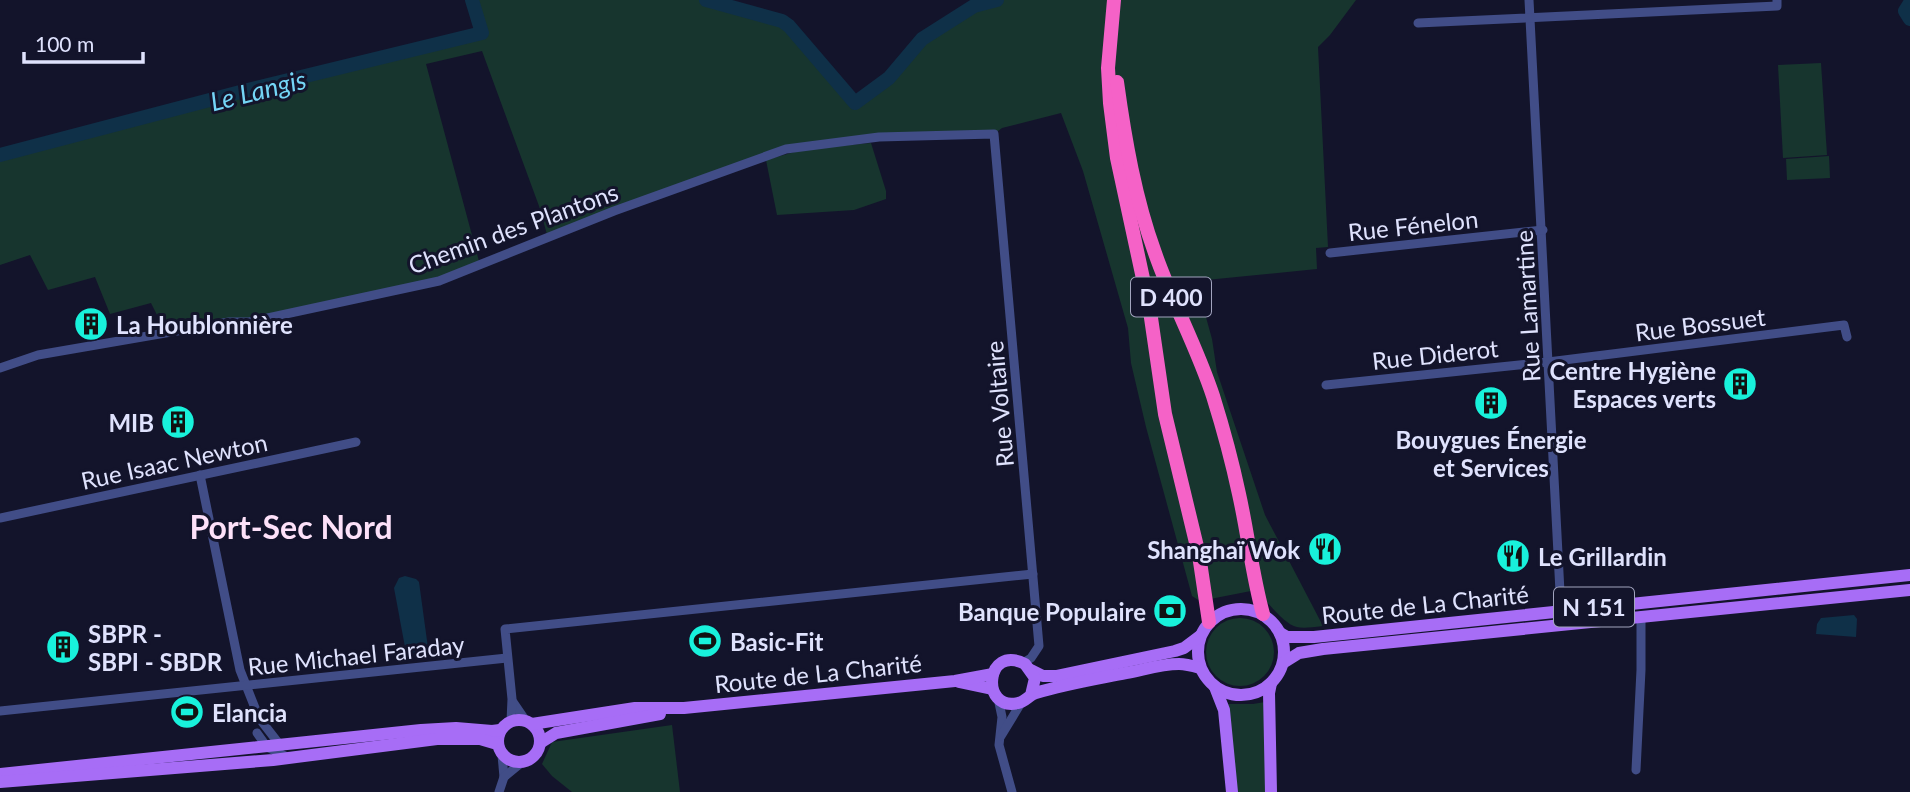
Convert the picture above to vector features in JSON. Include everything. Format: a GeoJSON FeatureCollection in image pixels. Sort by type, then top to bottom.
{"type":"FeatureCollection","features":[{"type":"Feature","properties":{"kind":"highway","name":"D 400"},"geometry":{"type":"LineString","coordinates":[[1114,0],[1108,68],[1117,158],[1150,311],[1165,414],[1199,555],[1209,622]]}},
{"type":"Feature","properties":{"kind":"highway","name":"D 400"},"geometry":{"type":"LineString","coordinates":[[1111,35],[1125,141],[1139,201],[1162,272],[1196,349],[1213,397],[1239,493],[1263,614]]}},
{"type":"Feature","properties":{"kind":"main road","name":"Route de La Charité"},"geometry":{"type":"LineString","coordinates":[[1280,633],[1287,637],[1314,637],[1910,575]]}},
{"type":"Feature","properties":{"kind":"main road","name":"Route de La Charité"},"geometry":{"type":"LineString","coordinates":[[1283,663],[1299,653],[1323,649],[1910,590]]}},
{"type":"Feature","properties":{"kind":"main road"},"geometry":{"type":"LineString","coordinates":[[1200,668],[1175,664],[1056,687],[1009,704],[995,693],[993,674],[1004,662],[1013,660],[1043,676],[1175,652],[1200,636],[1209,622],[1221,613],[1234,608],[1263,614],[1273,622],[1283,643],[1283,663],[1271,683],[1269,693],[1270,792]]}},
{"type":"Feature","properties":{"kind":"main road"},"geometry":{"type":"LineString","coordinates":[[1200,636],[1197,652],[1200,668],[1215,687],[1224,710],[1232,792]]}},
{"type":"Feature","properties":{"kind":"main road"},"geometry":{"type":"LineString","coordinates":[[1026,699],[1035,684],[1027,666]]}},
{"type":"Feature","properties":{"kind":"main road","name":"Route de La Charité"},"geometry":{"type":"LineString","coordinates":[[529,723],[635,708],[684,708],[955,681],[993,674]]}},
{"type":"Feature","properties":{"kind":"main road","name":"Route de La Charité"},"geometry":{"type":"LineString","coordinates":[[955,681],[995,693]]}},
{"type":"Feature","properties":{"kind":"main road"},"geometry":{"type":"LineString","coordinates":[[1215,687],[1238,695],[1261,690],[1271,683]]}},
{"type":"Feature","properties":{"kind":"main road","name":"Route de La Charité"},"geometry":{"type":"LineString","coordinates":[[540,743],[556,733],[625,722],[684,708]]}},
{"type":"Feature","properties":{"kind":"main road"},"geometry":{"type":"LineString","coordinates":[[0,774],[433,729],[456,728],[492,732],[500,730],[512,721],[529,723],[538,733],[540,743],[534,756],[521,763],[510,761],[500,750],[480,739],[437,739],[289,758],[0,782]]}},
{"type":"Feature","properties":{"kind":"main road"},"geometry":{"type":"LineString","coordinates":[[500,730],[500,750]]}},
{"type":"Feature","properties":{"kind":"main road"},"geometry":{"type":"LineString","coordinates":[[152,769],[155,766],[267,753],[273,747]]}},
{"type":"Feature","properties":{"kind":"street","name":"Rue Lamartine"},"geometry":{"type":"LineString","coordinates":[[1529,0],[1561,611]]}},
{"type":"Feature","properties":{"kind":"street"},"geometry":{"type":"LineString","coordinates":[[1418,23],[1777,6],[1777,0]]}},
{"type":"Feature","properties":{"kind":"street","name":"Chemin des Plantons"},"geometry":{"type":"LineString","coordinates":[[0,368],[38,355],[229,322],[249,322],[439,281],[614,211],[795,147],[879,137],[994,134]]}},
{"type":"Feature","properties":{"kind":"street","name":"Rue Voltaire"},"geometry":{"type":"LineString","coordinates":[[994,134],[1039,646],[1027,666]]}},
{"type":"Feature","properties":{"kind":"street","name":"Rue Fénelon"},"geometry":{"type":"LineString","coordinates":[[1330,253],[1543,230]]}},
{"type":"Feature","properties":{"kind":"street","name":"Rue Bossuet"},"geometry":{"type":"LineString","coordinates":[[1548,362],[1844,325],[1847,337]]}},
{"type":"Feature","properties":{"kind":"street","name":"Rue Diderot"},"geometry":{"type":"LineString","coordinates":[[1326,385],[1548,362]]}},
{"type":"Feature","properties":{"kind":"street","name":"Rue Isaac Newton"},"geometry":{"type":"LineString","coordinates":[[0,518],[356,442]]}},
{"type":"Feature","properties":{"kind":"street"},"geometry":{"type":"LineString","coordinates":[[200,475],[240,670],[273,747]]}},
{"type":"Feature","properties":{"kind":"street"},"geometry":{"type":"LineString","coordinates":[[512,721],[505,629],[1033,575]]}},
{"type":"Feature","properties":{"kind":"street"},"geometry":{"type":"LineString","coordinates":[[1636,770],[1642,670],[1641,616]]}},
{"type":"Feature","properties":{"kind":"street","name":"Rue Michael Faraday"},"geometry":{"type":"LineString","coordinates":[[0,711],[507,658]]}},
{"type":"Feature","properties":{"kind":"street"},"geometry":{"type":"LineString","coordinates":[[995,693],[1002,710],[999,745],[1012,792]]}},
{"type":"Feature","properties":{"kind":"street"},"geometry":{"type":"LineString","coordinates":[[512,699],[529,723]]}},
{"type":"Feature","properties":{"kind":"street"},"geometry":{"type":"LineString","coordinates":[[1001,736],[1026,699]]}},
{"type":"Feature","properties":{"kind":"street"},"geometry":{"type":"LineString","coordinates":[[246,749],[257,733],[260,718]]}},
{"type":"Feature","properties":{"kind":"street"},"geometry":{"type":"LineString","coordinates":[[257,733],[289,758]]}},
{"type":"Feature","properties":{"kind":"street"},"geometry":{"type":"LineString","coordinates":[[499,792],[503,777],[500,750]]}},
{"type":"Feature","properties":{"kind":"street"},"geometry":{"type":"LineString","coordinates":[[503,777],[521,763]]}},
{"type":"Feature","properties":{"kind":"green space"},"geometry":{"type":"Polygon","coordinates":[[[472,0],[707,0],[782,21],[855,103],[889,78],[922,39],[973,6],[975,0],[1356,0],[1318,47],[1328,247],[1316,248],[1317,269],[1196,281],[1212,339],[1217,372],[1265,515],[1323,626],[1301,628],[1292,625],[1256,590],[1200,601],[1192,596],[1146,427],[1131,363],[1128,328],[1083,171],[1061,113],[1002,128],[994,134],[804,145],[548,238],[539,206],[482,51],[426,64],[480,265],[385,293],[166,333],[151,303],[110,314],[95,277],[48,290],[30,255],[0,265],[0,155],[244,91],[482,33],[472,0]]]}},
{"type":"Feature","properties":{"kind":"green space"},"geometry":{"type":"Polygon","coordinates":[[[1821,63],[1827,155],[1783,158],[1778,65],[1821,63]]]}},
{"type":"Feature","properties":{"kind":"green space"},"geometry":{"type":"Polygon","coordinates":[[[871,143],[886,199],[854,210],[777,215],[766,160],[805,149],[871,143]]]}},
{"type":"Feature","properties":{"kind":"green space"},"geometry":{"type":"Polygon","coordinates":[[[1829,156],[1830,178],[1787,180],[1786,159],[1829,156]]]}},
{"type":"Feature","properties":{"kind":"green space"},"geometry":{"type":"Polygon","coordinates":[[[1240,618],[1253,621],[1264,628],[1271,639],[1274,652],[1271,665],[1264,676],[1253,683],[1240,686],[1227,683],[1216,676],[1209,665],[1206,652],[1209,639],[1216,628],[1227,621],[1240,618]]]}},
{"type":"Feature","properties":{"kind":"green space"},"geometry":{"type":"Polygon","coordinates":[[[1265,702],[1267,792],[1235,792],[1227,704],[1265,702]]]}},
{"type":"Feature","properties":{"kind":"green space"},"geometry":{"type":"Polygon","coordinates":[[[672,725],[680,792],[572,792],[542,764],[552,742],[672,725]]]}},
{"type":"Feature","properties":{"kind":"water"},"geometry":{"type":"Polygon","coordinates":[[[405,576],[419,582],[428,648],[423,657],[409,657],[405,647],[394,588],[399,578],[405,576]]]}},
{"type":"Feature","properties":{"kind":"water"},"geometry":{"type":"Polygon","coordinates":[[[1854,615],[1857,619],[1856,637],[1816,634],[1821,618],[1854,615]]]}},
{"type":"Feature","properties":{"kind":"waterway","name":"Le Langis"},"geometry":{"type":"LineString","coordinates":[[0,155],[244,91],[482,33],[472,0]]}},
{"type":"Feature","properties":{"kind":"waterway","name":"Le Langis"},"geometry":{"type":"LineString","coordinates":[[706,0],[782,21],[855,103],[889,78],[922,39],[974,6],[997,0]]}},
{"type":"Feature","properties":{"kind":"waterway","name":"Le Langis"},"geometry":{"type":"LineString","coordinates":[[1910,3],[1905,11],[1910,19]]}},
{"type":"Feature","properties":{"kind":"place","name":"La Houblonnière"},"geometry":{"type":"Point","coordinates":[91,324]}},
{"type":"Feature","properties":{"kind":"place","name":"Centre Hygiène Espaces verts"},"geometry":{"type":"Point","coordinates":[1740,384]}},
{"type":"Feature","properties":{"kind":"place","name":"Bouygues Énergie et Services"},"geometry":{"type":"Point","coordinates":[1491,403]}},
{"type":"Feature","properties":{"kind":"place","name":"MIB"},"geometry":{"type":"Point","coordinates":[178,422]}},
{"type":"Feature","properties":{"kind":"place","name":"Shanghaï Wok"},"geometry":{"type":"Point","coordinates":[1325,549]}},
{"type":"Feature","properties":{"kind":"place","name":"Le Grillardin"},"geometry":{"type":"Point","coordinates":[1513,556]}},
{"type":"Feature","properties":{"kind":"place","name":"Banque Populaire"},"geometry":{"type":"Point","coordinates":[1170,611]}},
{"type":"Feature","properties":{"kind":"place","name":"Basic-Fit"},"geometry":{"type":"Point","coordinates":[705,641]}},
{"type":"Feature","properties":{"kind":"place","name":"SBPR - SBPI - SBDR"},"geometry":{"type":"Point","coordinates":[63,647]}},
{"type":"Feature","properties":{"kind":"place","name":"Elancia"},"geometry":{"type":"Point","coordinates":[187,712]}},
{"type":"Feature","properties":{"kind":"district","name":"Port-Sec Nord"},"geometry":{"type":"Point","coordinates":[291,526]}}]}
